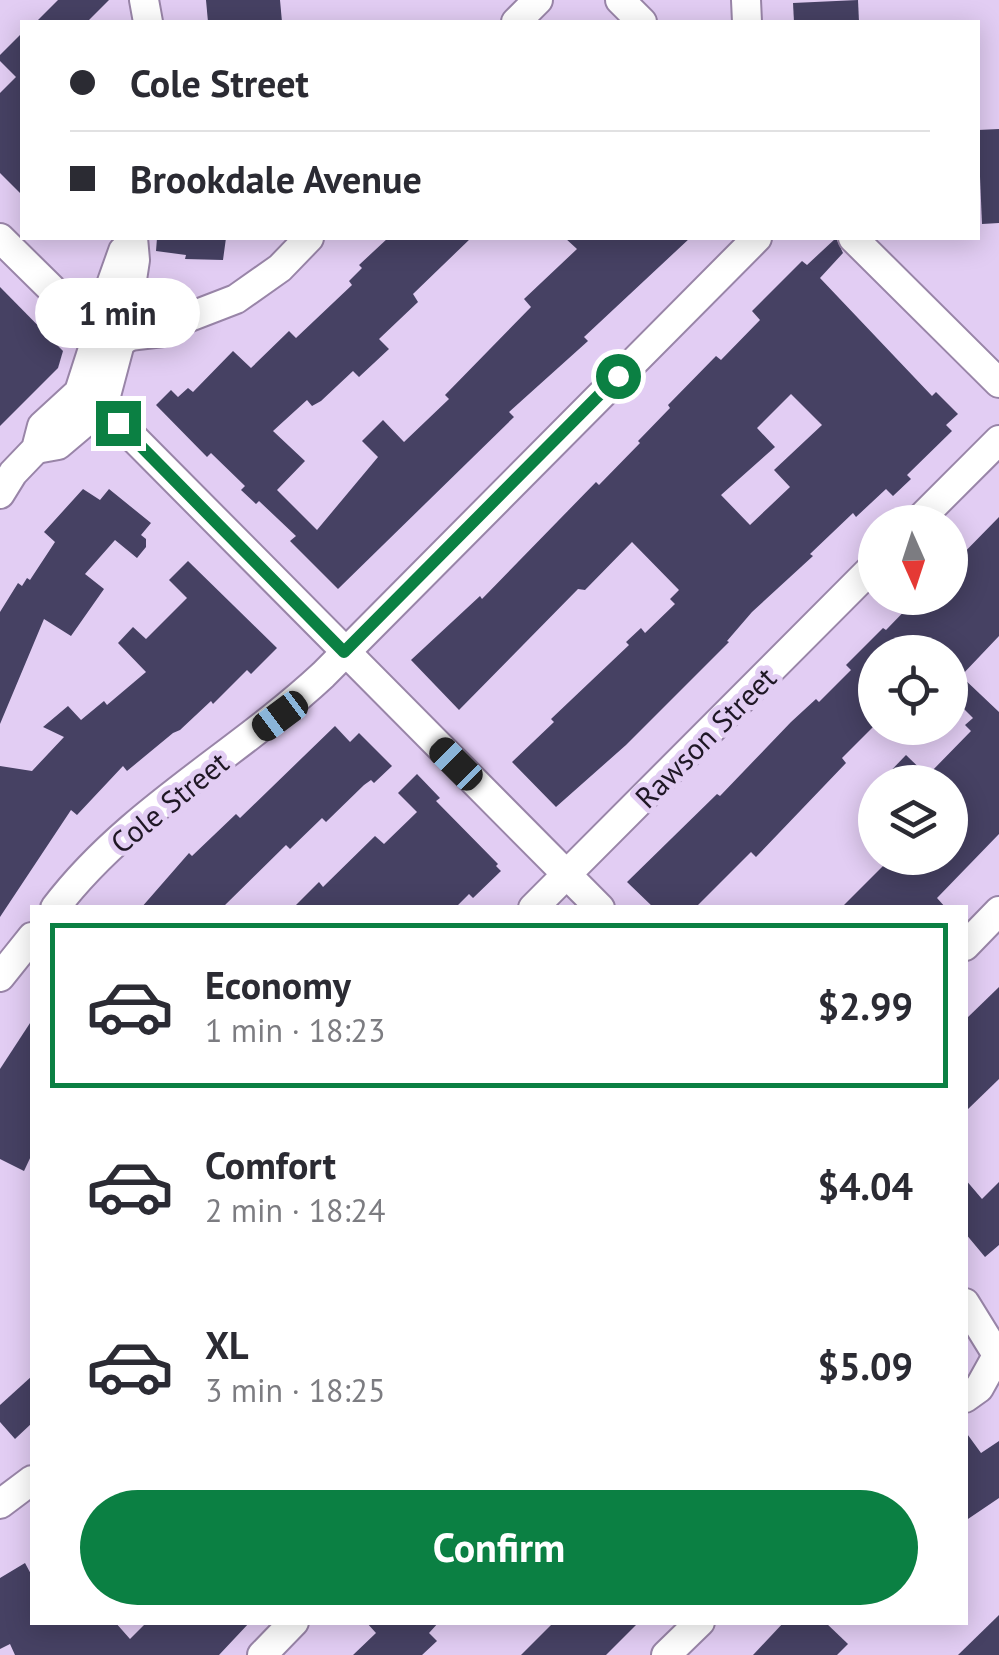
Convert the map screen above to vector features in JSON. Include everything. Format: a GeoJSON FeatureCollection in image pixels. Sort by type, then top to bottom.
{"type":"FeatureCollection","features":[{"type":"Feature","properties":{"kind":"street"},"geometry":{"type":"LineString","coordinates":[[518,20],[538,0]]}},
{"type":"Feature","properties":{"kind":"street"},"geometry":{"type":"LineString","coordinates":[[620,0],[640,20]]}},
{"type":"Feature","properties":{"kind":"street"},"geometry":{"type":"LineString","coordinates":[[0,238],[72,310],[114,325],[164,332],[179,321],[236,298],[280,268],[307,240]]}},
{"type":"Feature","properties":{"kind":"street"},"geometry":{"type":"LineString","coordinates":[[0,494],[36,449],[42,426],[91,399],[135,260],[131,240]]}},
{"type":"Feature","properties":{"kind":"street","name":"Cole Street"},"geometry":{"type":"LineString","coordinates":[[57,905],[145,815],[280,716],[755,240]]}},
{"type":"Feature","properties":{"kind":"street"},"geometry":{"type":"LineString","coordinates":[[855,240],[999,383]]}},
{"type":"Feature","properties":{"kind":"street"},"geometry":{"type":"LineString","coordinates":[[91,399],[597,905]]}},
{"type":"Feature","properties":{"kind":"street"},"geometry":{"type":"LineString","coordinates":[[934,505],[999,440]]}},
{"type":"Feature","properties":{"kind":"street","name":"Rawson Street"},"geometry":{"type":"LineString","coordinates":[[536,905],[858,582]]}},
{"type":"Feature","properties":{"kind":"street"},"geometry":{"type":"LineString","coordinates":[[968,943],[999,912]]}},
{"type":"Feature","properties":{"kind":"street"},"geometry":{"type":"LineString","coordinates":[[0,977],[30,940]]}},
{"type":"Feature","properties":{"kind":"street"},"geometry":{"type":"LineString","coordinates":[[968,1308],[998,1355],[980,1388],[968,1396]]}},
{"type":"Feature","properties":{"kind":"street"},"geometry":{"type":"LineString","coordinates":[[0,1504],[30,1482]]}},
{"type":"Feature","properties":{"kind":"street"},"geometry":{"type":"LineString","coordinates":[[262,1655],[291,1625]]}},
{"type":"Feature","properties":{"kind":"street"},"geometry":{"type":"LineString","coordinates":[[666,1655],[697,1625]]}},
{"type":"Feature","properties":{"kind":"building"},"geometry":{"type":"Polygon","coordinates":[[[58,0],[109,0],[89,20],[38,20],[58,0]]]}},
{"type":"Feature","properties":{"kind":"building"},"geometry":{"type":"Polygon","coordinates":[[[206,0],[280,0],[282,20],[208,20],[206,0]]]}},
{"type":"Feature","properties":{"kind":"building"},"geometry":{"type":"Polygon","coordinates":[[[858,0],[859,20],[794,20],[793,3],[858,0]]]}},
{"type":"Feature","properties":{"kind":"building"},"geometry":{"type":"Polygon","coordinates":[[[20,35],[20,193],[0,173],[0,93],[16,77],[0,61],[0,55],[20,35]]]}},
{"type":"Feature","properties":{"kind":"building"},"geometry":{"type":"Polygon","coordinates":[[[999,129],[999,223],[982,224],[980,130],[999,129]]]}},
{"type":"Feature","properties":{"kind":"building"},"geometry":{"type":"Polygon","coordinates":[[[157,240],[226,240],[223,260],[185,259],[186,255],[156,251],[157,240]]]}},
{"type":"Feature","properties":{"kind":"building"},"geometry":{"type":"Polygon","coordinates":[[[386,240],[469,240],[413,294],[418,302],[379,339],[389,349],[359,377],[353,371],[321,401],[312,406],[307,400],[273,431],[305,461],[277,490],[317,530],[378,457],[362,441],[383,420],[404,442],[449,399],[445,395],[531,307],[524,299],[577,249],[567,240],[688,240],[584,337],[588,341],[509,412],[514,417],[338,589],[290,541],[296,536],[259,501],[256,504],[241,490],[245,486],[211,453],[207,457],[156,405],[171,390],[178,397],[188,388],[193,392],[233,351],[251,368],[289,331],[296,338],[352,285],[349,281],[362,268],[359,265],[386,240]]]}},
{"type":"Feature","properties":{"kind":"building"},"geometry":{"type":"Polygon","coordinates":[[[837,240],[843,253],[820,278],[932,396],[936,392],[958,414],[946,425],[952,431],[907,475],[911,479],[893,496],[886,489],[869,505],[858,505],[858,515],[853,513],[810,554],[813,556],[752,612],[729,642],[626,745],[556,807],[512,762],[629,645],[626,642],[641,628],[645,633],[675,604],[670,599],[679,590],[632,542],[585,590],[578,589],[459,710],[411,660],[480,596],[482,599],[596,482],[599,485],[640,443],[670,408],[668,405],[716,356],[721,360],[760,320],[752,311],[802,261],[807,265],[837,240]],[[791,394],[757,428],[775,447],[721,495],[750,525],[790,487],[774,470],[822,425],[791,394]]]}},
{"type":"Feature","properties":{"kind":"building"},"geometry":{"type":"Polygon","coordinates":[[[0,287],[63,351],[58,368],[0,426],[0,287]]]}},
{"type":"Feature","properties":{"kind":"building"},"geometry":{"type":"Polygon","coordinates":[[[83,489],[100,500],[109,489],[151,523],[141,535],[146,539],[146,547],[137,558],[115,540],[85,574],[104,589],[71,636],[44,619],[0,724],[0,612],[18,583],[22,586],[27,578],[30,580],[55,542],[44,532],[83,489]]]}},
{"type":"Feature","properties":{"kind":"building"},"geometry":{"type":"Polygon","coordinates":[[[999,517],[999,636],[968,669],[968,635],[876,635],[883,628],[886,630],[901,615],[968,615],[968,549],[999,517]]]}},
{"type":"Feature","properties":{"kind":"building"},"geometry":{"type":"Polygon","coordinates":[[[188,561],[277,648],[251,674],[247,670],[213,704],[211,701],[127,771],[123,766],[77,815],[71,810],[0,917],[0,766],[32,771],[64,737],[43,727],[68,706],[81,720],[104,701],[107,705],[146,672],[118,643],[133,627],[146,639],[187,598],[169,580],[188,561]]]}},
{"type":"Feature","properties":{"kind":"building"},"geometry":{"type":"Polygon","coordinates":[[[858,653],[858,742],[842,758],[846,763],[756,857],[751,852],[698,905],[651,905],[627,882],[717,794],[720,796],[791,722],[816,699],[819,702],[851,670],[846,665],[858,653]]]}},
{"type":"Feature","properties":{"kind":"building"},"geometry":{"type":"Polygon","coordinates":[[[968,683],[999,712],[999,834],[968,866],[968,765],[938,765],[957,745],[968,745],[968,722],[973,718],[968,713],[968,683]]]}},
{"type":"Feature","properties":{"kind":"building"},"geometry":{"type":"Polygon","coordinates":[[[335,726],[350,742],[359,733],[392,766],[374,783],[371,780],[364,785],[326,822],[322,818],[290,849],[286,845],[225,905],[144,905],[189,853],[192,856],[236,814],[240,818],[335,726]]]}},
{"type":"Feature","properties":{"kind":"building"},"geometry":{"type":"Polygon","coordinates":[[[906,755],[916,765],[896,765],[906,755]]]}},
{"type":"Feature","properties":{"kind":"building"},"geometry":{"type":"Polygon","coordinates":[[[417,774],[440,798],[436,801],[501,871],[473,898],[469,894],[458,905],[296,905],[319,882],[323,887],[375,836],[384,844],[417,812],[398,793],[417,774]]]}},
{"type":"Feature","properties":{"kind":"building"},"geometry":{"type":"Polygon","coordinates":[[[874,875],[959,875],[937,898],[943,905],[844,905],[874,875]]]}},
{"type":"Feature","properties":{"kind":"building"},"geometry":{"type":"Polygon","coordinates":[[[999,987],[999,1079],[968,1109],[968,1017],[999,987]]]}},
{"type":"Feature","properties":{"kind":"building"},"geometry":{"type":"Polygon","coordinates":[[[30,1023],[30,1158],[24,1171],[0,1159],[0,1069],[30,1023]]]}},
{"type":"Feature","properties":{"kind":"building"},"geometry":{"type":"Polygon","coordinates":[[[999,1182],[999,1245],[985,1257],[968,1237],[968,1183],[982,1199],[999,1182]]]}},
{"type":"Feature","properties":{"kind":"building"},"geometry":{"type":"Polygon","coordinates":[[[30,1378],[30,1425],[15,1439],[0,1422],[0,1405],[30,1378]]]}},
{"type":"Feature","properties":{"kind":"building"},"geometry":{"type":"Polygon","coordinates":[[[968,1435],[981,1453],[999,1441],[999,1498],[968,1519],[968,1435]]]}},
{"type":"Feature","properties":{"kind":"building"},"geometry":{"type":"Polygon","coordinates":[[[25,1563],[30,1572],[30,1625],[118,1625],[130,1639],[144,1625],[247,1625],[219,1655],[15,1655],[10,1644],[0,1649],[0,1578],[25,1563]]]}},
{"type":"Feature","properties":{"kind":"building"},"geometry":{"type":"Polygon","coordinates":[[[999,1615],[999,1655],[958,1655],[999,1615]]]}},
{"type":"Feature","properties":{"kind":"building"},"geometry":{"type":"Polygon","coordinates":[[[369,1625],[436,1625],[429,1633],[437,1641],[422,1655],[353,1655],[376,1633],[369,1625]]]}},
{"type":"Feature","properties":{"kind":"building"},"geometry":{"type":"Polygon","coordinates":[[[551,1625],[636,1625],[606,1655],[521,1655],[551,1625]]]}},
{"type":"Feature","properties":{"kind":"building"},"geometry":{"type":"Polygon","coordinates":[[[781,1625],[828,1625],[848,1644],[837,1655],[753,1655],[781,1625]]]}},
{"type":"Feature","properties":{"kind":"route"},"geometry":{"type":"LineString","coordinates":[[118,423],[344,652],[618,376]]}}]}
